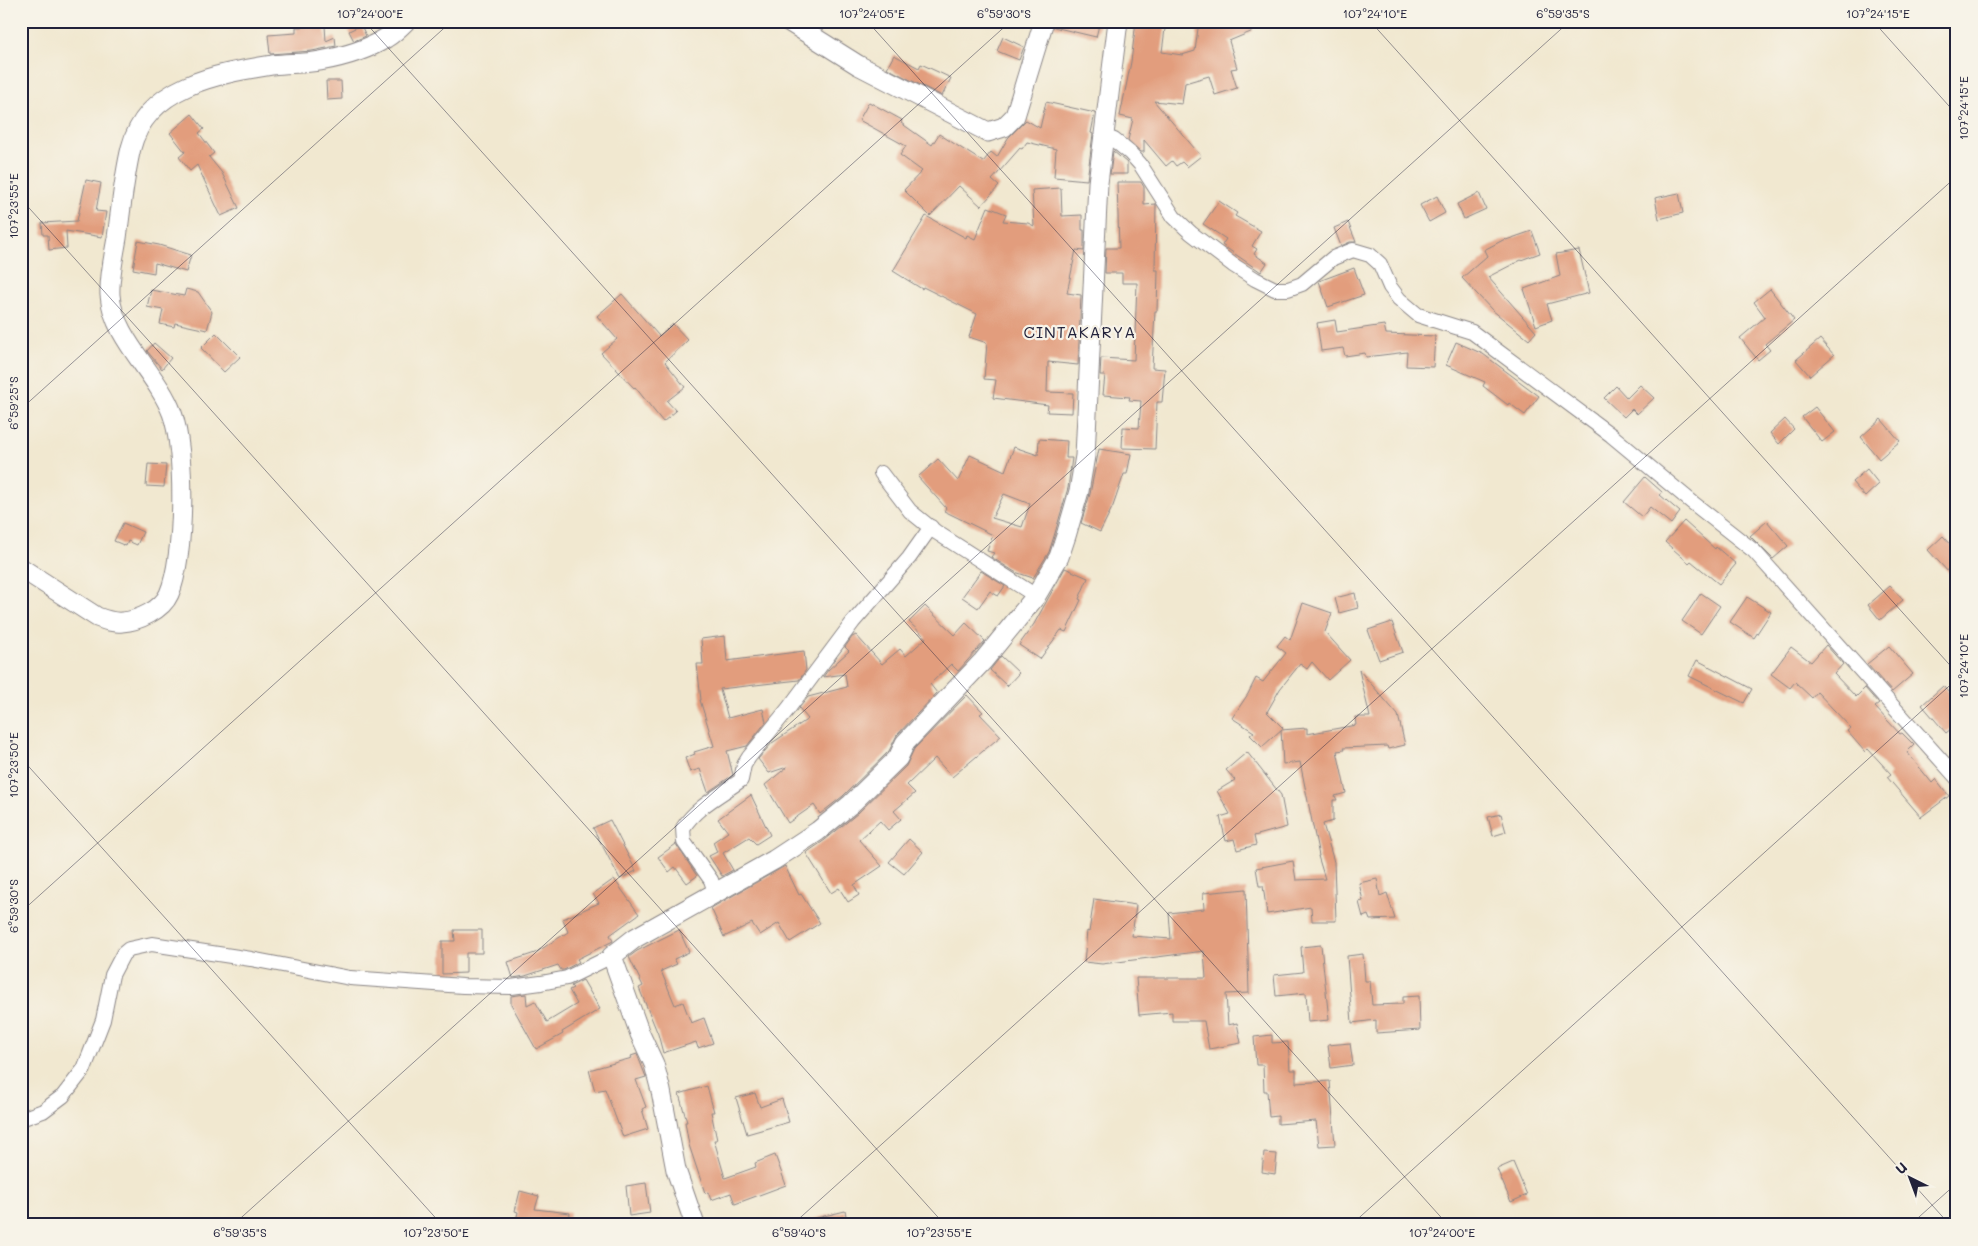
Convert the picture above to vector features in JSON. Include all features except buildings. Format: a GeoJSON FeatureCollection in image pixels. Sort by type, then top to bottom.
{"type":"FeatureCollection","features":[{"type":"Feature","properties":{"kind":"street"},"geometry":{"type":"LineString","coordinates":[[21,568],[96,618],[110,622],[123,622],[140,618],[158,608],[169,596],[175,573],[182,522],[178,431],[165,397],[123,334],[115,317],[110,294],[126,174],[132,146],[139,128],[150,113],[169,94],[192,83],[273,65],[319,61],[346,54],[387,38],[406,21]]}},
{"type":"Feature","properties":{"kind":"street"},"geometry":{"type":"LineString","coordinates":[[788,21],[858,65],[988,132],[1004,127],[1015,116],[1044,21]]}},
{"type":"Feature","properties":{"kind":"street"},"geometry":{"type":"LineString","coordinates":[[21,1119],[43,1111],[63,1096],[84,1069],[103,1020],[112,975],[122,954],[129,949],[152,944],[251,959],[350,978],[463,986],[511,987],[567,978],[612,956],[635,938],[774,860],[818,831],[876,782],[898,758],[905,743],[983,662],[1036,596],[1059,557],[1066,536],[1079,491],[1085,456],[1098,183],[1118,21]]}},
{"type":"Feature","properties":{"kind":"street"},"geometry":{"type":"LineString","coordinates":[[1104,136],[1114,140],[1140,164],[1174,217],[1191,233],[1255,279],[1275,289],[1288,289],[1302,284],[1333,258],[1353,250],[1370,255],[1380,264],[1390,287],[1399,299],[1418,315],[1472,332],[1611,435],[1754,551],[1957,778]]}},
{"type":"Feature","properties":{"kind":"street"},"geometry":{"type":"LineString","coordinates":[[881,473],[910,511],[931,527],[1036,596]]}},
{"type":"Feature","properties":{"kind":"street"},"geometry":{"type":"LineString","coordinates":[[715,892],[711,880],[684,842],[683,828],[708,802],[741,780],[744,765],[749,757],[788,709],[853,622],[909,558],[931,527]]}},
{"type":"Feature","properties":{"kind":"street"},"geometry":{"type":"LineString","coordinates":[[612,956],[640,1034],[654,1064],[676,1170],[695,1225]]}},
{"type":"Feature","properties":{"kind":"district","name":"CINTAKARYA"},"geometry":{"type":"Point","coordinates":[1080,331]}}]}
